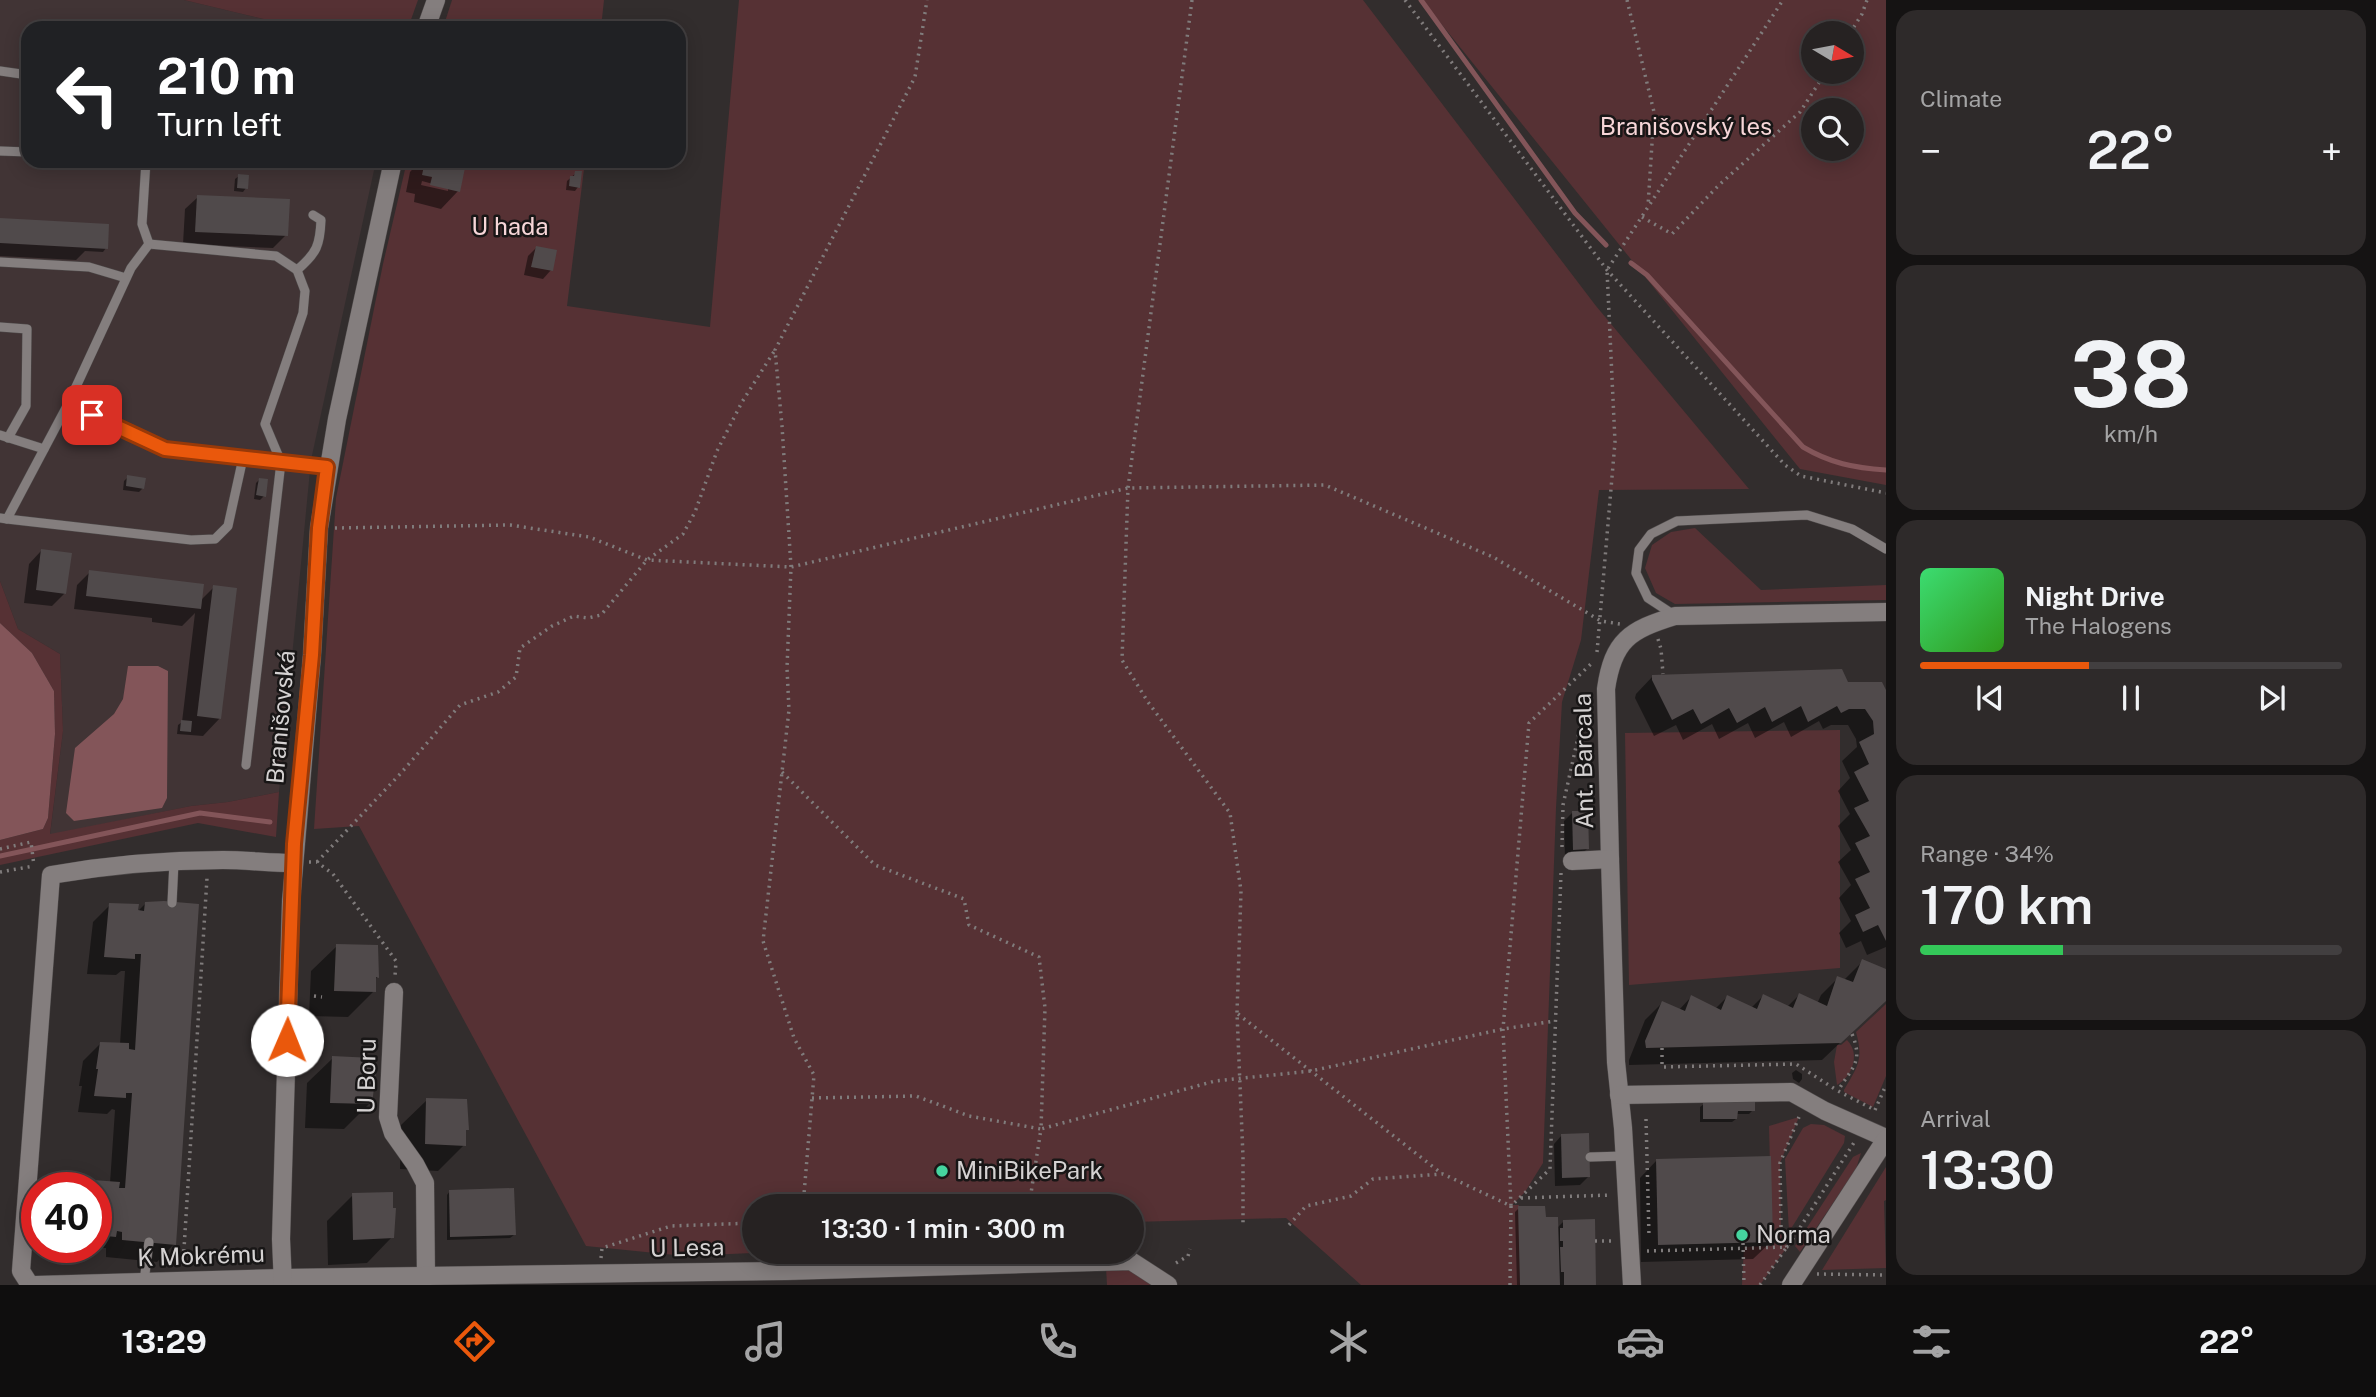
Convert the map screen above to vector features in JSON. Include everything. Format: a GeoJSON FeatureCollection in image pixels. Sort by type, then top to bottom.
{"type":"FeatureCollection","features":[{"type":"Feature","properties":{"kind":"street"},"geometry":{"type":"LineString","coordinates":[[428,21],[436,0]]}},
{"type":"Feature","properties":{"kind":"street","name":"Branišovská"},"geometry":{"type":"LineString","coordinates":[[283,1282],[281,1239],[293,863],[312,655],[319,528],[327,467],[391,168]]}},
{"type":"Feature","properties":{"kind":"street","name":"Ant. Barcala"},"geometry":{"type":"LineString","coordinates":[[1632,1285],[1616,1062],[1605,690],[1609,669],[1620,644],[1642,626],[1675,616],[1886,612]]}},
{"type":"Feature","properties":{"kind":"street","name":"Ant. Barcala"},"geometry":{"type":"LineString","coordinates":[[1565,860],[1610,859]]}},
{"type":"Feature","properties":{"kind":"street"},"geometry":{"type":"LineString","coordinates":[[30,1285],[21,1271],[51,875],[117,865],[208,860],[293,863]]}},
{"type":"Feature","properties":{"kind":"street","name":"U Boru"},"geometry":{"type":"LineString","coordinates":[[394,992],[388,1116],[393,1133],[425,1183],[426,1277]]}},
{"type":"Feature","properties":{"kind":"street"},"geometry":{"type":"LineString","coordinates":[[1619,1095],[1791,1092],[1886,1139],[1804,1281]]}},
{"type":"Feature","properties":{"kind":"street","name":"U Lesa"},"geometry":{"type":"LineString","coordinates":[[283,1282],[598,1275],[682,1279],[1131,1261],[1168,1285]]}},
{"type":"Feature","properties":{"kind":"street","name":"K Mokrému"},"geometry":{"type":"LineString","coordinates":[[36,1285],[283,1282]]}},
{"type":"Feature","properties":{"kind":"lane"},"geometry":{"type":"LineString","coordinates":[[0,71],[21,74]]}},
{"type":"Feature","properties":{"kind":"lane"},"geometry":{"type":"LineString","coordinates":[[0,151],[21,152]]}},
{"type":"Feature","properties":{"kind":"lane"},"geometry":{"type":"LineString","coordinates":[[145,168],[142,224],[149,244]]}},
{"type":"Feature","properties":{"kind":"lane"},"geometry":{"type":"LineString","coordinates":[[297,270],[313,256],[320,238],[321,220],[313,215]]}},
{"type":"Feature","properties":{"kind":"lane"},"geometry":{"type":"LineString","coordinates":[[149,244],[276,256],[297,270],[304,291],[303,313],[265,424],[281,462],[246,765]]}},
{"type":"Feature","properties":{"kind":"lane"},"geometry":{"type":"LineString","coordinates":[[149,244],[127,278],[68,404],[3,519],[191,540],[215,539],[228,526],[243,458]]}},
{"type":"Feature","properties":{"kind":"lane"},"geometry":{"type":"LineString","coordinates":[[0,262],[89,267],[127,278]]}},
{"type":"Feature","properties":{"kind":"lane"},"geometry":{"type":"LineString","coordinates":[[0,327],[27,329],[26,406],[4,437],[44,449]]}},
{"type":"Feature","properties":{"kind":"lane"},"geometry":{"type":"LineString","coordinates":[[68,404],[165,449],[327,467]]}},
{"type":"Feature","properties":{"kind":"lane"},"geometry":{"type":"LineString","coordinates":[[1675,616],[1648,598],[1636,573],[1639,550],[1651,534],[1677,521],[1807,515],[1852,529],[1886,549]]}},
{"type":"Feature","properties":{"kind":"lane"},"geometry":{"type":"LineString","coordinates":[[172,903],[174,862]]}},
{"type":"Feature","properties":{"kind":"lane"},"geometry":{"type":"LineString","coordinates":[[1590,1157],[1624,1156]]}},
{"type":"Feature","properties":{"kind":"lane"},"geometry":{"type":"LineString","coordinates":[[144,1282],[149,1242]]}},
{"type":"Feature","properties":{"kind":"path"},"geometry":{"type":"LineString","coordinates":[[394,992],[396,961],[333,874],[317,862],[401,773],[460,705],[498,692],[516,677],[520,648],[552,626],[574,616],[588,618],[601,615],[647,560],[683,534],[695,512],[717,451],[742,402],[775,350],[915,77],[927,0]]}},
{"type":"Feature","properties":{"kind":"path"},"geometry":{"type":"LineString","coordinates":[[1192,0],[1128,488],[1122,660],[1148,702],[1230,813],[1241,891],[1237,1013],[1243,1224]]}},
{"type":"Feature","properties":{"kind":"path"},"geometry":{"type":"LineString","coordinates":[[1405,0],[1607,270],[1785,465],[1801,476],[1886,493]]}},
{"type":"Feature","properties":{"kind":"path"},"geometry":{"type":"LineString","coordinates":[[1627,0],[1654,112],[1647,208]]}},
{"type":"Feature","properties":{"kind":"path"},"geometry":{"type":"LineString","coordinates":[[1593,672],[1601,621],[1615,442],[1607,270],[1783,0]]}},
{"type":"Feature","properties":{"kind":"path"},"geometry":{"type":"LineString","coordinates":[[1858,21],[1867,0]]}},
{"type":"Feature","properties":{"kind":"path"},"geometry":{"type":"LineString","coordinates":[[1642,217],[1672,234],[1720,185],[1800,112],[1818,84]]}},
{"type":"Feature","properties":{"kind":"path"},"geometry":{"type":"LineString","coordinates":[[775,350],[792,567],[787,668],[789,710],[763,941],[794,1038],[814,1075],[804,1194]]}},
{"type":"Feature","properties":{"kind":"path"},"geometry":{"type":"LineString","coordinates":[[319,528],[510,525],[589,537],[647,560],[792,567],[1128,488],[1325,485],[1493,557],[1601,621]]}},
{"type":"Feature","properties":{"kind":"path"},"geometry":{"type":"LineString","coordinates":[[1510,1285],[1511,1206],[1503,1029],[1529,723],[1596,659]]}},
{"type":"Feature","properties":{"kind":"path"},"geometry":{"type":"LineString","coordinates":[[1511,1206],[1550,1169],[1555,1021],[1565,860],[1563,805],[1590,685]]}},
{"type":"Feature","properties":{"kind":"path"},"geometry":{"type":"LineString","coordinates":[[782,772],[875,865],[964,899],[969,925],[1038,957],[1045,1009],[1041,1129],[1031,1194]]}},
{"type":"Feature","properties":{"kind":"path"},"geometry":{"type":"LineString","coordinates":[[0,849],[31,842],[34,866]]}},
{"type":"Feature","properties":{"kind":"path"},"geometry":{"type":"LineString","coordinates":[[183,1282],[208,860]]}},
{"type":"Feature","properties":{"kind":"path"},"geometry":{"type":"LineString","coordinates":[[0,872],[34,866],[51,875]]}},
{"type":"Feature","properties":{"kind":"path"},"geometry":{"type":"LineString","coordinates":[[314,996],[322,997]]}},
{"type":"Feature","properties":{"kind":"path"},"geometry":{"type":"LineString","coordinates":[[1237,1013],[1443,1174],[1511,1206]]}},
{"type":"Feature","properties":{"kind":"path"},"geometry":{"type":"LineString","coordinates":[[812,1098],[916,1096],[969,1116],[1041,1129],[1215,1081],[1311,1070],[1503,1029],[1555,1021]]}},
{"type":"Feature","properties":{"kind":"path"},"geometry":{"type":"LineString","coordinates":[[1838,1091],[1853,1071],[1856,1062],[1856,1043],[1852,1034]]}},
{"type":"Feature","properties":{"kind":"path"},"geometry":{"type":"LineString","coordinates":[[311,1046],[319,1046]]}},
{"type":"Feature","properties":{"kind":"path"},"geometry":{"type":"LineString","coordinates":[[1662,1048],[1662,1067],[1796,1064],[1874,1112],[1886,1085]]}},
{"type":"Feature","properties":{"kind":"path"},"geometry":{"type":"LineString","coordinates":[[1787,1247],[1781,1227],[1780,1163],[1799,1117]]}},
{"type":"Feature","properties":{"kind":"path"},"geometry":{"type":"LineString","coordinates":[[1646,1119],[1649,1237]]}},
{"type":"Feature","properties":{"kind":"path"},"geometry":{"type":"LineString","coordinates":[[1760,1285],[1858,1137]]}},
{"type":"Feature","properties":{"kind":"path"},"geometry":{"type":"LineString","coordinates":[[1289,1225],[1306,1206],[1351,1196],[1373,1179],[1443,1174]]}},
{"type":"Feature","properties":{"kind":"path"},"geometry":{"type":"LineString","coordinates":[[1519,1198],[1611,1195]]}},
{"type":"Feature","properties":{"kind":"path"},"geometry":{"type":"LineString","coordinates":[[598,1275],[602,1248],[671,1226],[742,1223]]}},
{"type":"Feature","properties":{"kind":"path"},"geometry":{"type":"LineString","coordinates":[[1595,1241],[1612,1241]]}},
{"type":"Feature","properties":{"kind":"path"},"geometry":{"type":"LineString","coordinates":[[1636,1251],[1743,1245],[1787,1247]]}},
{"type":"Feature","properties":{"kind":"path"},"geometry":{"type":"LineString","coordinates":[[1743,1245],[1744,1285]]}},
{"type":"Feature","properties":{"kind":"path"},"geometry":{"type":"LineString","coordinates":[[1176,1263],[1188,1256],[1190,1249]]}},
{"type":"Feature","properties":{"kind":"path"},"geometry":{"type":"LineString","coordinates":[[1649,1251],[1649,1260]]}},
{"type":"Feature","properties":{"kind":"path"},"geometry":{"type":"LineString","coordinates":[[1804,1281],[1886,1275]]}},
{"type":"Feature","properties":{"kind":"shaded area"},"geometry":{"type":"Polygon","coordinates":[[[0,0],[184,0],[272,21],[21,21],[21,168],[374,168],[311,460],[279,792],[191,806],[50,835],[63,731],[60,654],[18,629],[0,581],[0,0]]]}},
{"type":"Feature","properties":{"kind":"shaded area"},"geometry":{"type":"Polygon","coordinates":[[[0,623],[32,653],[54,691],[55,734],[48,818],[43,829],[0,840],[0,623]]]}},
{"type":"Feature","properties":{"kind":"shaded area"},"geometry":{"type":"Polygon","coordinates":[[[128,666],[158,666],[168,671],[167,798],[162,808],[74,821],[66,813],[75,748],[114,714],[123,699],[128,666]]]}},
{"type":"Feature","properties":{"kind":"green space"},"geometry":{"type":"Polygon","coordinates":[[[184,0],[418,0],[410,21],[272,21],[184,0]]]}},
{"type":"Feature","properties":{"kind":"green space"},"geometry":{"type":"Polygon","coordinates":[[[452,0],[604,0],[602,21],[445,21],[452,0]]]}},
{"type":"Feature","properties":{"kind":"green space","name":"U hada"},"geometry":{"type":"Polygon","coordinates":[[[739,0],[1363,0],[1596,306],[1749,489],[1599,490],[1581,640],[1562,702],[1543,1163],[1525,1192],[1512,1205],[1519,1205],[1520,1285],[1361,1285],[1286,1218],[1144,1222],[1144,1194],[742,1194],[742,1254],[685,1256],[586,1246],[359,826],[314,829],[336,498],[383,264],[405,168],[584,168],[567,306],[710,327],[739,0]]]}},
{"type":"Feature","properties":{"kind":"green space","name":"Branišovský les"},"geometry":{"type":"Polygon","coordinates":[[[1422,0],[1886,0],[1886,485],[1800,469],[1422,0]]]}},
{"type":"Feature","properties":{"kind":"green space"},"geometry":{"type":"Polygon","coordinates":[[[1695,528],[1761,590],[1886,585],[1886,600],[1675,604],[1656,593],[1645,568],[1652,545],[1671,532],[1695,528]]]}},
{"type":"Feature","properties":{"kind":"green space"},"geometry":{"type":"Polygon","coordinates":[[[0,581],[18,629],[60,654],[63,731],[50,834],[191,806],[279,792],[276,837],[198,823],[0,865],[0,840],[43,829],[48,818],[55,734],[54,691],[32,653],[0,623],[0,581]]]}},
{"type":"Feature","properties":{"kind":"green space"},"geometry":{"type":"Polygon","coordinates":[[[1840,730],[1840,968],[1629,985],[1625,733],[1840,730]]]}},
{"type":"Feature","properties":{"kind":"green space"},"geometry":{"type":"Polygon","coordinates":[[[1886,1004],[1886,1076],[1873,1107],[1844,1090],[1858,1063],[1856,1032],[1886,1004]]]}},
{"type":"Feature","properties":{"kind":"green space"},"geometry":{"type":"Polygon","coordinates":[[[1847,1040],[1853,1052],[1853,1065],[1847,1077],[1837,1085],[1834,1062],[1837,1045],[1847,1040]]]}},
{"type":"Feature","properties":{"kind":"green space"},"geometry":{"type":"Polygon","coordinates":[[[1799,1117],[1780,1163],[1781,1227],[1787,1247],[1760,1285],[1742,1285],[1744,1247],[1772,1246],[1769,1126],[1799,1117]]]}},
{"type":"Feature","properties":{"kind":"green space"},"geometry":{"type":"Polygon","coordinates":[[[1811,1124],[1824,1125],[1845,1136],[1844,1143],[1789,1232],[1785,1159],[1803,1128],[1811,1124]]]}},
{"type":"Feature","properties":{"kind":"green space"},"geometry":{"type":"Polygon","coordinates":[[[1861,1153],[1856,1169],[1800,1252],[1795,1246],[1853,1157],[1861,1153]]]}},
{"type":"Feature","properties":{"kind":"green space"},"geometry":{"type":"Polygon","coordinates":[[[1886,1167],[1886,1268],[1822,1270],[1886,1167]]]}},
{"type":"Feature","properties":{"kind":"green space"},"geometry":{"type":"Polygon","coordinates":[[[1106,1267],[1140,1272],[1160,1285],[1107,1285],[1106,1267]]]}},
{"type":"Feature","properties":{"kind":"building"},"geometry":{"type":"Polygon","coordinates":[[[424,168],[465,168],[460,192],[430,185],[432,177],[422,175],[424,168]]]}},
{"type":"Feature","properties":{"kind":"building"},"geometry":{"type":"Polygon","coordinates":[[[575,171],[582,171],[580,188],[569,186],[570,176],[574,176],[575,171]]]}},
{"type":"Feature","properties":{"kind":"building"},"geometry":{"type":"Polygon","coordinates":[[[238,174],[249,175],[248,189],[237,188],[238,174]]]}},
{"type":"Feature","properties":{"kind":"building"},"geometry":{"type":"Polygon","coordinates":[[[197,195],[290,199],[288,236],[195,232],[197,195]]]}},
{"type":"Feature","properties":{"kind":"building"},"geometry":{"type":"Polygon","coordinates":[[[0,218],[109,224],[108,249],[0,243],[0,218]]]}},
{"type":"Feature","properties":{"kind":"building"},"geometry":{"type":"Polygon","coordinates":[[[536,246],[557,250],[553,271],[531,267],[536,246]]]}},
{"type":"Feature","properties":{"kind":"building"},"geometry":{"type":"Polygon","coordinates":[[[127,475],[146,478],[144,489],[126,486],[127,475]]]}},
{"type":"Feature","properties":{"kind":"building"},"geometry":{"type":"Polygon","coordinates":[[[259,478],[268,479],[266,497],[256,495],[259,478]]]}},
{"type":"Feature","properties":{"kind":"building"},"geometry":{"type":"Polygon","coordinates":[[[41,549],[72,553],[66,594],[36,590],[41,549]]]}},
{"type":"Feature","properties":{"kind":"building"},"geometry":{"type":"Polygon","coordinates":[[[89,570],[204,584],[201,609],[86,596],[89,570]]]}},
{"type":"Feature","properties":{"kind":"building"},"geometry":{"type":"Polygon","coordinates":[[[213,585],[237,588],[221,719],[197,716],[213,585]]]}},
{"type":"Feature","properties":{"kind":"building"},"geometry":{"type":"Polygon","coordinates":[[[1842,669],[1848,682],[1882,682],[1886,690],[1886,941],[1878,925],[1863,932],[1855,915],[1870,908],[1855,879],[1870,872],[1855,843],[1870,836],[1854,808],[1869,801],[1854,772],[1869,764],[1859,742],[1874,734],[1873,721],[1865,709],[1849,709],[1841,713],[1837,706],[1808,722],[1801,706],[1772,722],[1765,707],[1737,723],[1729,708],[1701,724],[1693,709],[1672,720],[1652,680],[1652,675],[1842,669]]]}},
{"type":"Feature","properties":{"kind":"building"},"geometry":{"type":"Polygon","coordinates":[[[181,720],[192,721],[191,732],[180,731],[181,720]]]}},
{"type":"Feature","properties":{"kind":"building"},"geometry":{"type":"Polygon","coordinates":[[[1572,811],[1588,811],[1589,849],[1573,850],[1572,811]]]}},
{"type":"Feature","properties":{"kind":"building"},"geometry":{"type":"Polygon","coordinates":[[[145,902],[199,904],[176,1245],[122,1240],[122,1232],[117,1231],[116,1237],[112,1237],[112,1181],[120,1182],[119,1188],[125,1188],[132,1093],[126,1093],[126,1098],[94,1096],[100,1042],[129,1043],[129,1049],[135,1050],[141,954],[135,954],[135,959],[104,957],[109,903],[139,904],[138,910],[144,911],[145,902]]]}},
{"type":"Feature","properties":{"kind":"building"},"geometry":{"type":"Polygon","coordinates":[[[336,944],[378,945],[379,978],[376,977],[376,992],[334,991],[336,944]]]}},
{"type":"Feature","properties":{"kind":"building"},"geometry":{"type":"Polygon","coordinates":[[[1862,959],[1886,969],[1886,1001],[1841,1043],[1646,1048],[1645,1041],[1662,1001],[1685,1011],[1691,995],[1721,1010],[1727,995],[1757,1009],[1763,994],[1793,1008],[1799,993],[1827,1006],[1837,976],[1853,982],[1862,959]]]}},
{"type":"Feature","properties":{"kind":"building"},"geometry":{"type":"Polygon","coordinates":[[[332,1056],[373,1058],[373,1072],[376,1072],[372,1104],[330,1103],[332,1056]]]}},
{"type":"Feature","properties":{"kind":"building"},"geometry":{"type":"Polygon","coordinates":[[[426,1098],[467,1099],[469,1130],[466,1130],[466,1146],[425,1144],[426,1098]]]}},
{"type":"Feature","properties":{"kind":"building"},"geometry":{"type":"Polygon","coordinates":[[[1703,1102],[1755,1102],[1755,1111],[1738,1111],[1737,1119],[1703,1119],[1703,1102]]]}},
{"type":"Feature","properties":{"kind":"building"},"geometry":{"type":"Polygon","coordinates":[[[1589,1133],[1590,1177],[1562,1178],[1561,1134],[1589,1133]]]}},
{"type":"Feature","properties":{"kind":"building"},"geometry":{"type":"Polygon","coordinates":[[[1771,1156],[1773,1242],[1658,1245],[1656,1159],[1771,1156]]]}},
{"type":"Feature","properties":{"kind":"building"},"geometry":{"type":"Polygon","coordinates":[[[514,1188],[516,1235],[450,1237],[449,1190],[514,1188]]]}},
{"type":"Feature","properties":{"kind":"building"},"geometry":{"type":"Polygon","coordinates":[[[393,1192],[393,1208],[396,1208],[394,1238],[353,1240],[352,1193],[393,1192]]]}},
{"type":"Feature","properties":{"kind":"building"},"geometry":{"type":"Polygon","coordinates":[[[1518,1206],[1545,1206],[1546,1217],[1558,1217],[1560,1285],[1520,1285],[1518,1206]]]}},
{"type":"Feature","properties":{"kind":"building"},"geometry":{"type":"Polygon","coordinates":[[[1595,1219],[1596,1285],[1564,1285],[1560,1247],[1563,1247],[1560,1228],[1563,1228],[1563,1220],[1595,1219]]]}},
{"type":"Feature","properties":{"kind":"waterway"},"geometry":{"type":"LineString","coordinates":[[1421,0],[1575,213],[1606,245]]}},
{"type":"Feature","properties":{"kind":"waterway"},"geometry":{"type":"LineString","coordinates":[[1631,263],[1647,275],[1803,447],[1843,464],[1886,470]]}},
{"type":"Feature","properties":{"kind":"waterway"},"geometry":{"type":"LineString","coordinates":[[0,856],[200,813],[270,822]]}},
{"type":"Feature","properties":{"kind":"place","name":"MiniBikePark"},"geometry":{"type":"Point","coordinates":[942,1171]}},
{"type":"Feature","properties":{"kind":"place","name":"Norma"},"geometry":{"type":"Point","coordinates":[1742,1235]}},
{"type":"Feature","properties":{"kind":"route"},"geometry":{"type":"LineString","coordinates":[[92,415],[165,449],[327,467],[319,528],[312,655],[294,844],[287,1040]]}}]}
